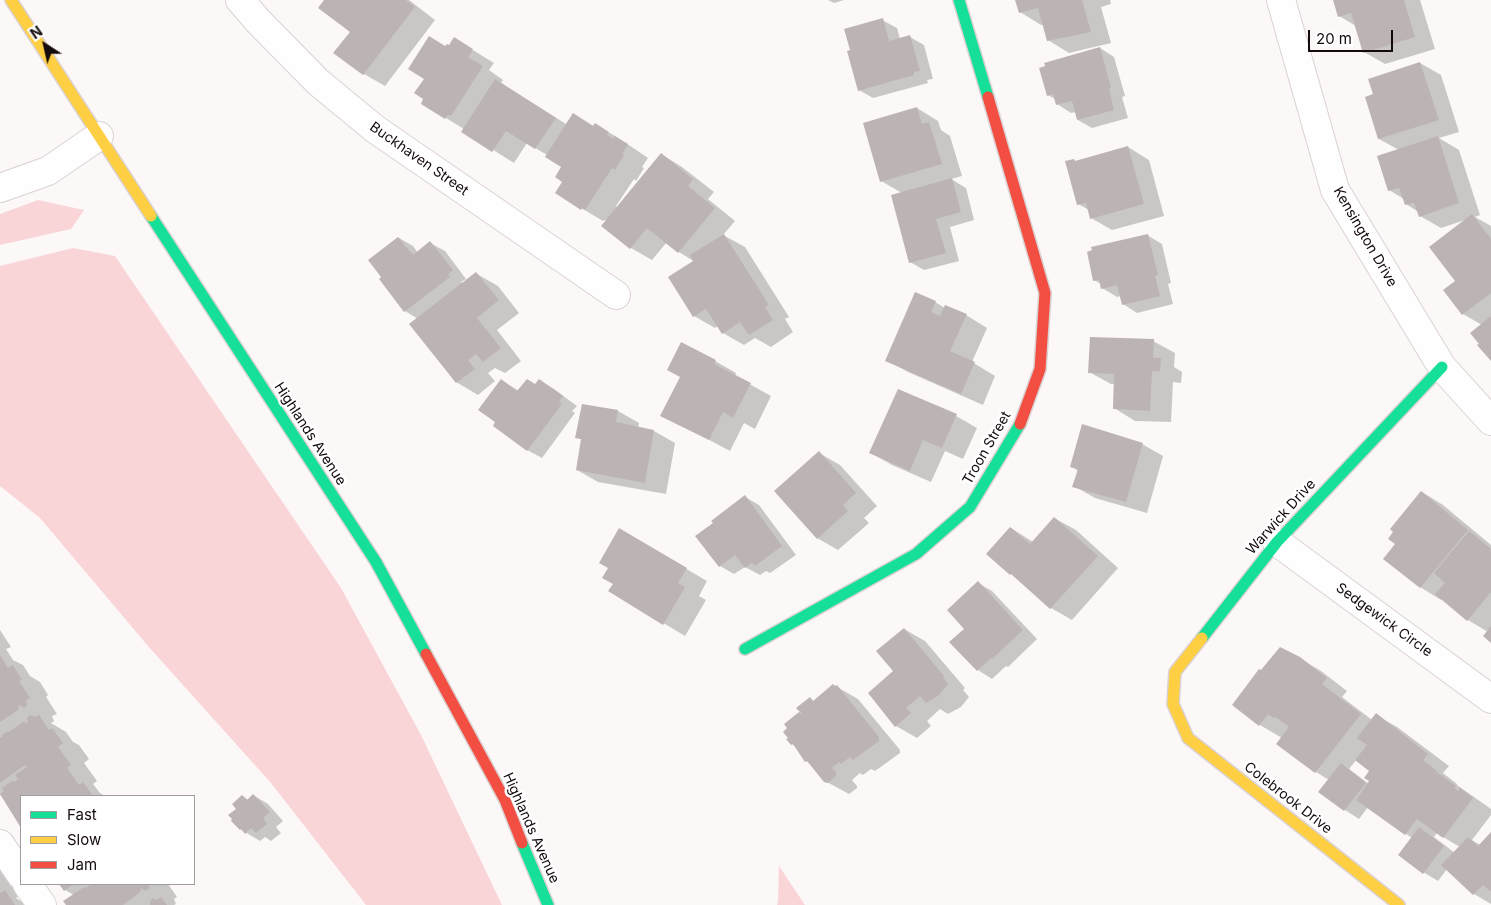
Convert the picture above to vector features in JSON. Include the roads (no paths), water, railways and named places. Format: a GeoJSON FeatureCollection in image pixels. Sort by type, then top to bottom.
{"type":"FeatureCollection","features":[{"type":"Feature","properties":{"kind":"street","name":"Highlands Avenue"},"geometry":{"type":"LineString","coordinates":[[12,0],[190,278],[376,562],[505,800],[548,905]]}},
{"type":"Feature","properties":{"kind":"street","name":"Buckhaven Street"},"geometry":{"type":"LineString","coordinates":[[240,0],[318,82],[375,129],[616,295]]}},
{"type":"Feature","properties":{"kind":"street","name":"Troon Street"},"geometry":{"type":"LineString","coordinates":[[745,648],[916,554],[970,507],[1020,423],[1040,369],[1045,293],[959,0]]}},
{"type":"Feature","properties":{"kind":"street","name":"Kensington Drive"},"geometry":{"type":"LineString","coordinates":[[1281,0],[1335,190],[1442,366],[1491,420]]}},
{"type":"Feature","properties":{"kind":"street"},"geometry":{"type":"LineString","coordinates":[[0,188],[48,171],[99,136]]}},
{"type":"Feature","properties":{"kind":"street","name":"Warwick Drive"},"geometry":{"type":"LineString","coordinates":[[1172,704],[1175,672],[1277,542],[1442,366]]}},
{"type":"Feature","properties":{"kind":"street","name":"Sedgewick Circle"},"geometry":{"type":"LineString","coordinates":[[1277,542],[1491,699]]}},
{"type":"Feature","properties":{"kind":"street","name":"Colebrook Drive"},"geometry":{"type":"LineString","coordinates":[[1172,704],[1188,738],[1399,905]]}},
{"type":"Feature","properties":{"kind":"street"},"geometry":{"type":"LineString","coordinates":[[0,844],[20,874]]}},
{"type":"Feature","properties":{"kind":"street"},"geometry":{"type":"LineString","coordinates":[[28,885],[42,905]]}}]}
